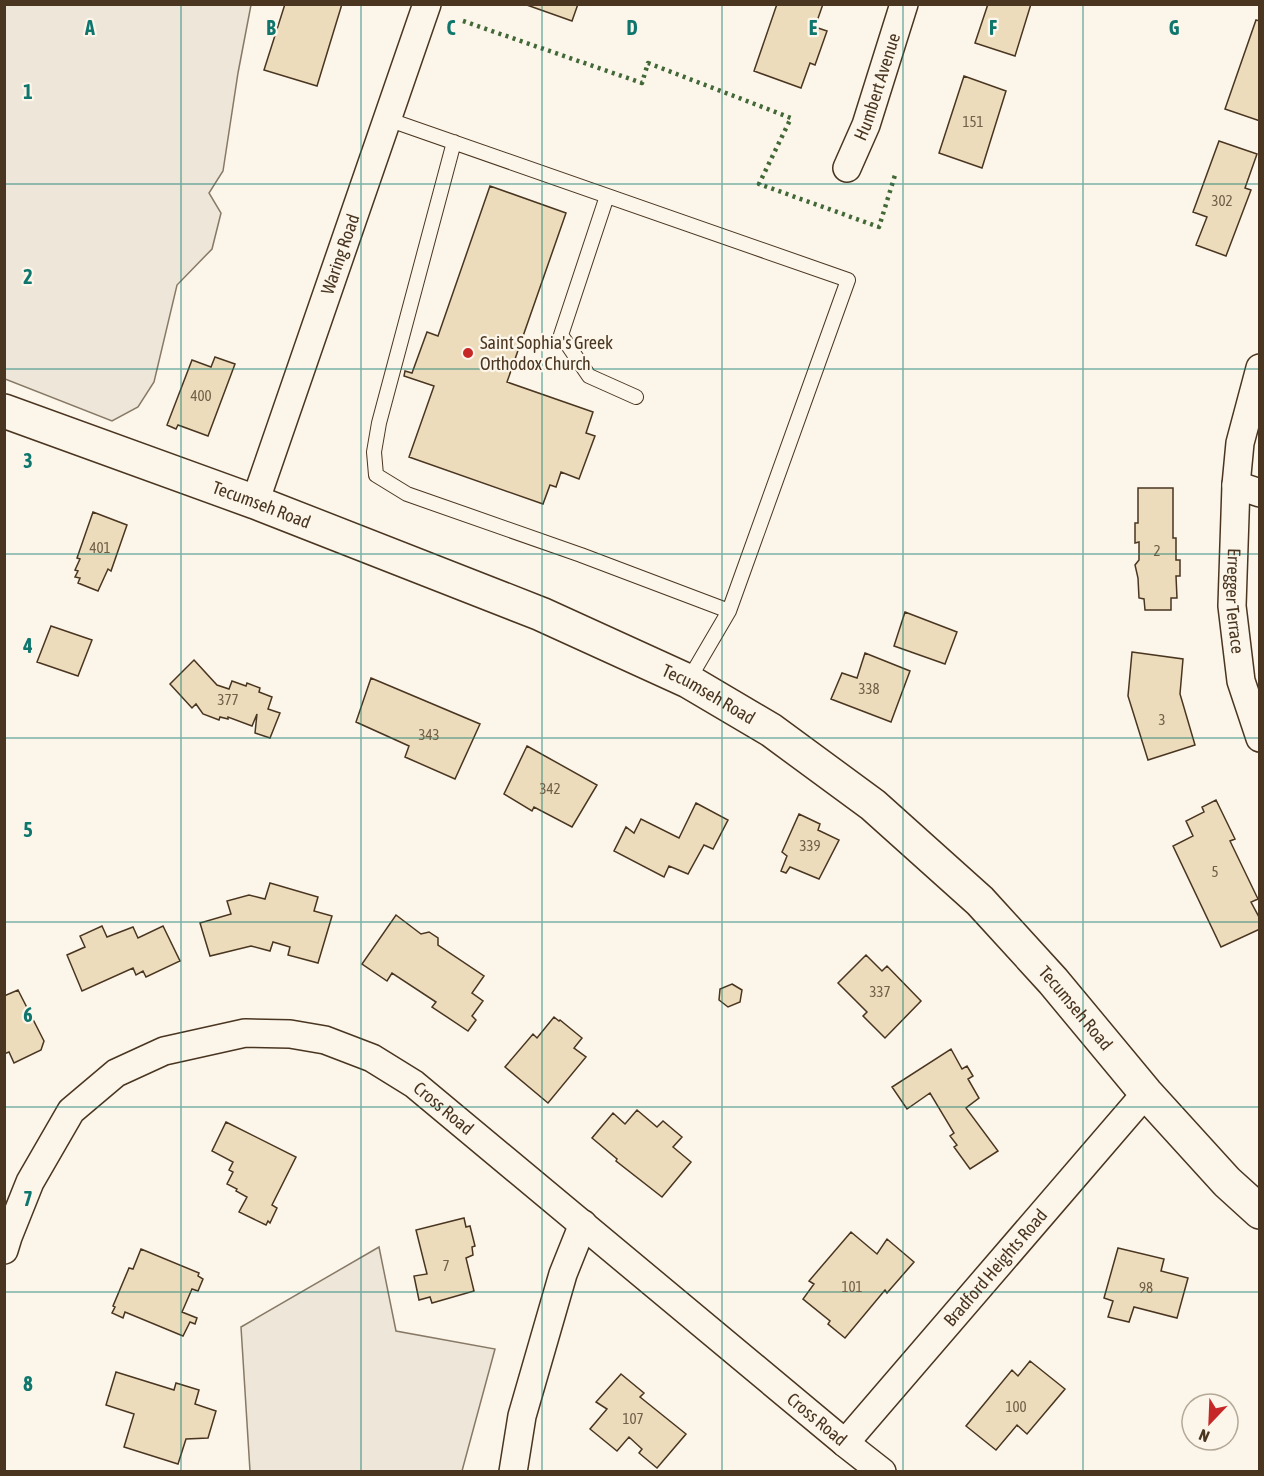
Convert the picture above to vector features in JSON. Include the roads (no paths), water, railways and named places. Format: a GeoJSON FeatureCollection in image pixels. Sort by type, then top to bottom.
{"type":"FeatureCollection","features":[{"type":"Feature","properties":{"kind":"street","name":"Waring Road"},"geometry":{"type":"LineString","coordinates":[[255,502],[427,4]]}},
{"type":"Feature","properties":{"kind":"street","name":"Humbert Avenue"},"geometry":{"type":"LineString","coordinates":[[847,168],[866,126],[904,4]]}},
{"type":"Feature","properties":{"kind":"street","name":"Erregger Terrace"},"geometry":{"type":"LineString","coordinates":[[1260,368],[1240,443],[1248,489],[1232,606],[1241,681],[1260,738]]}},
{"type":"Feature","properties":{"kind":"street","name":"Tecumseh Road"},"geometry":{"type":"LineString","coordinates":[[4,411],[255,502],[541,614],[688,681],[771,730],[873,806],[980,901],[1053,981],[1146,1092],[1227,1182],[1260,1212]]}},
{"type":"Feature","properties":{"kind":"street","name":"Cross Road"},"geometry":{"type":"LineString","coordinates":[[4,1251],[14,1195],[30,1182],[71,1111],[116,1073],[164,1051],[245,1033],[290,1034],[325,1040],[372,1058],[414,1084],[882,1472]]}},
{"type":"Feature","properties":{"kind":"street","name":"Bradford Heights Road"},"geometry":{"type":"LineString","coordinates":[[845,1443],[1146,1092]]}},
{"type":"Feature","properties":{"kind":"street"},"geometry":{"type":"LineString","coordinates":[[513,1472],[522,1416],[563,1275],[583,1224]]}},
{"type":"Feature","properties":{"kind":"lane"},"geometry":{"type":"LineString","coordinates":[[387,119],[848,280],[729,611],[688,681]]}},
{"type":"Feature","properties":{"kind":"lane"},"geometry":{"type":"LineString","coordinates":[[454,142],[379,423],[374,453],[376,475],[407,494],[581,555],[729,611]]}},
{"type":"Feature","properties":{"kind":"lane"},"geometry":{"type":"LineString","coordinates":[[606,196],[561,335],[589,376],[636,397]]}},
{"type":"Feature","properties":{"kind":"place","name":"Saint Sophia's Greek Orthodox Church"},"geometry":{"type":"Point","coordinates":[468,353]}}]}
